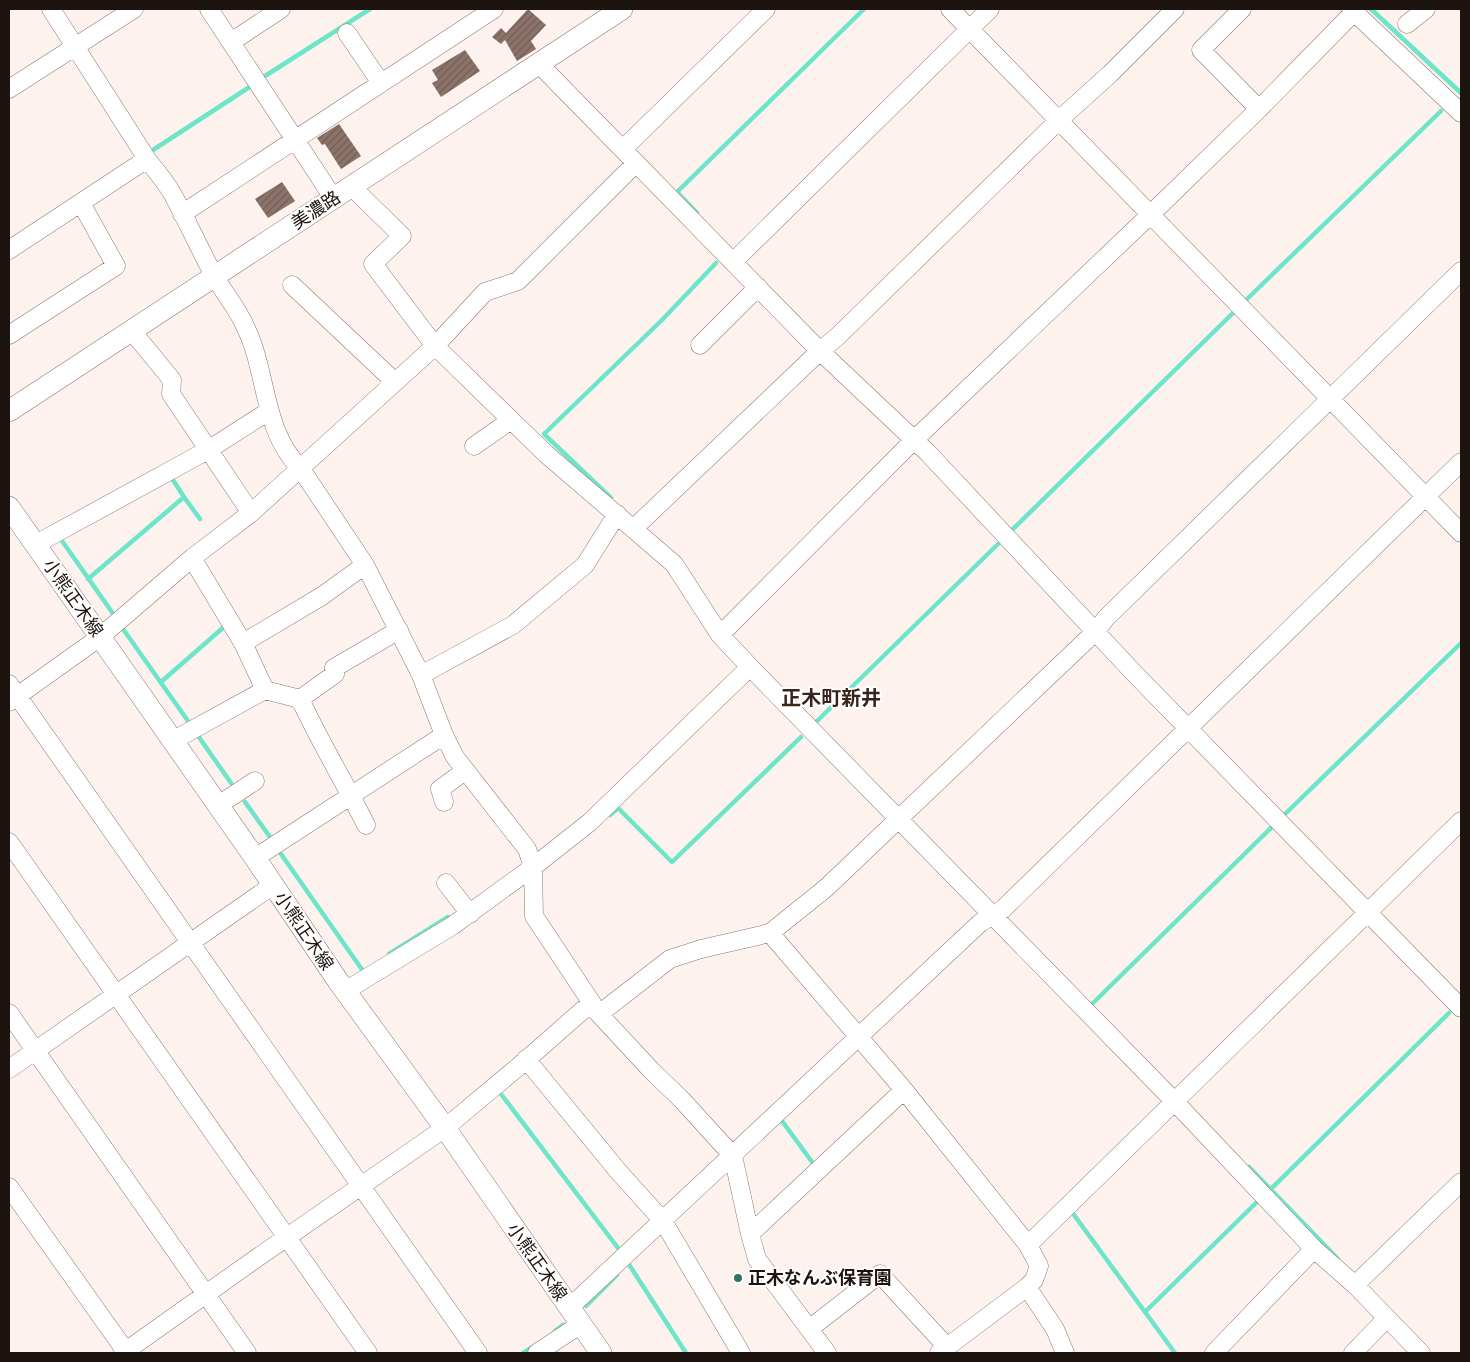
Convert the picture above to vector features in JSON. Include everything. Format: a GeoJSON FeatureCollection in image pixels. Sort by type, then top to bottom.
{"type":"FeatureCollection","features":[{"type":"Feature","properties":{"kind":"main road","name":"美濃路"},"geometry":{"type":"LineString","coordinates":[[9,411],[539,64],[614,11]]}},
{"type":"Feature","properties":{"kind":"main road","name":"小熊正木線"},"geometry":{"type":"LineString","coordinates":[[9,507],[255,858],[345,991],[445,1128],[601,1353]]}},
{"type":"Feature","properties":{"kind":"street"},"geometry":{"type":"LineString","coordinates":[[51,9],[76,45],[147,159],[171,191],[214,276],[245,325],[259,362],[269,411],[276,431],[290,458],[301,469],[365,566],[421,675],[444,735],[455,757],[527,849],[533,867],[534,916],[595,1008],[650,1070],[682,1100],[733,1156],[757,1259],[827,1353]]}},
{"type":"Feature","properties":{"kind":"street"},"geometry":{"type":"LineString","coordinates":[[9,89],[134,9]]}},
{"type":"Feature","properties":{"kind":"street"},"geometry":{"type":"LineString","coordinates":[[210,9],[334,199]]}},
{"type":"Feature","properties":{"kind":"street"},"geometry":{"type":"LineString","coordinates":[[231,42],[281,9]]}},
{"type":"Feature","properties":{"kind":"street"},"geometry":{"type":"LineString","coordinates":[[182,214],[494,9]]}},
{"type":"Feature","properties":{"kind":"street"},"geometry":{"type":"LineString","coordinates":[[623,149],[766,9]]}},
{"type":"Feature","properties":{"kind":"street"},"geometry":{"type":"LineString","coordinates":[[950,9],[1461,533]]}},
{"type":"Feature","properties":{"kind":"street"},"geometry":{"type":"LineString","coordinates":[[733,262],[990,9]]}},
{"type":"Feature","properties":{"kind":"street"},"geometry":{"type":"LineString","coordinates":[[633,529],[838,336],[1175,9]]}},
{"type":"Feature","properties":{"kind":"street"},"geometry":{"type":"LineString","coordinates":[[1242,9],[1201,50],[1258,109]]}},
{"type":"Feature","properties":{"kind":"street"},"geometry":{"type":"LineString","coordinates":[[1407,24],[1426,9]]}},
{"type":"Feature","properties":{"kind":"street"},"geometry":{"type":"LineString","coordinates":[[720,635],[914,440],[1258,109],[1352,10],[1461,113]]}},
{"type":"Feature","properties":{"kind":"street"},"geometry":{"type":"LineString","coordinates":[[347,33],[381,83]]}},
{"type":"Feature","properties":{"kind":"street"},"geometry":{"type":"LineString","coordinates":[[539,64],[820,351],[914,440],[1094,632],[1461,1008]]}},
{"type":"Feature","properties":{"kind":"street"},"geometry":{"type":"LineString","coordinates":[[9,250],[147,159]]}},
{"type":"Feature","properties":{"kind":"street"},"geometry":{"type":"LineString","coordinates":[[478,1353],[190,943],[12,694],[100,637],[192,558],[251,513],[435,346],[485,292],[518,281],[636,163]]}},
{"type":"Feature","properties":{"kind":"street"},"geometry":{"type":"LineString","coordinates":[[352,187],[402,236],[373,264],[435,346],[546,454],[674,564],[720,635],[750,667],[1175,1102],[1314,1249],[1355,1285],[1421,1353]]}},
{"type":"Feature","properties":{"kind":"street"},"geometry":{"type":"LineString","coordinates":[[9,335],[116,266],[81,203]]}},
{"type":"Feature","properties":{"kind":"street"},"geometry":{"type":"LineString","coordinates":[[9,1187],[125,1353],[287,1237],[445,1128],[526,1059],[595,1008],[670,959],[701,949],[770,933],[826,888],[1094,632],[1106,618],[1461,271]]}},
{"type":"Feature","properties":{"kind":"street"},"geometry":{"type":"LineString","coordinates":[[292,285],[395,382]]}},
{"type":"Feature","properties":{"kind":"street"},"geometry":{"type":"LineString","coordinates":[[700,345],[758,287]]}},
{"type":"Feature","properties":{"kind":"street"},"geometry":{"type":"LineString","coordinates":[[132,330],[172,380],[171,394],[251,513]]}},
{"type":"Feature","properties":{"kind":"street"},"geometry":{"type":"LineString","coordinates":[[36,544],[208,450],[269,411]]}},
{"type":"Feature","properties":{"kind":"street"},"geometry":{"type":"LineString","coordinates":[[474,446],[511,420]]}},
{"type":"Feature","properties":{"kind":"street"},"geometry":{"type":"LineString","coordinates":[[537,1353],[575,1316],[664,1221],[980,923],[1003,909],[1461,462]]}},
{"type":"Feature","properties":{"kind":"street"},"geometry":{"type":"LineString","coordinates":[[421,675],[512,625],[585,565],[618,514]]}},
{"type":"Feature","properties":{"kind":"street"},"geometry":{"type":"LineString","coordinates":[[192,558],[243,643],[265,690]]}},
{"type":"Feature","properties":{"kind":"street"},"geometry":{"type":"LineString","coordinates":[[243,643],[322,596],[365,566]]}},
{"type":"Feature","properties":{"kind":"street"},"geometry":{"type":"LineString","coordinates":[[172,741],[265,690],[300,699],[335,674],[334,668],[399,630]]}},
{"type":"Feature","properties":{"kind":"street"},"geometry":{"type":"LineString","coordinates":[[345,991],[470,914],[590,822],[750,667]]}},
{"type":"Feature","properties":{"kind":"street"},"geometry":{"type":"LineString","coordinates":[[300,699],[317,752],[351,796],[366,825]]}},
{"type":"Feature","properties":{"kind":"street"},"geometry":{"type":"LineString","coordinates":[[255,858],[444,735]]}},
{"type":"Feature","properties":{"kind":"street"},"geometry":{"type":"LineString","coordinates":[[444,802],[440,789],[465,771]]}},
{"type":"Feature","properties":{"kind":"street"},"geometry":{"type":"LineString","coordinates":[[217,806],[256,781]]}},
{"type":"Feature","properties":{"kind":"street"},"geometry":{"type":"LineString","coordinates":[[1028,1245],[1461,821]]}},
{"type":"Feature","properties":{"kind":"street"},"geometry":{"type":"LineString","coordinates":[[9,842],[368,1353]]}},
{"type":"Feature","properties":{"kind":"street"},"geometry":{"type":"LineString","coordinates":[[446,883],[470,914]]}},
{"type":"Feature","properties":{"kind":"street"},"geometry":{"type":"LineString","coordinates":[[9,1069],[273,885]]}},
{"type":"Feature","properties":{"kind":"street"},"geometry":{"type":"LineString","coordinates":[[770,933],[904,1090],[1028,1245],[1039,1266],[1034,1280],[1027,1287],[943,1350],[880,1274],[809,1329]]}},
{"type":"Feature","properties":{"kind":"street"},"geometry":{"type":"LineString","coordinates":[[9,1013],[247,1353]]}},
{"type":"Feature","properties":{"kind":"street"},"geometry":{"type":"LineString","coordinates":[[526,1059],[618,1171],[664,1221],[741,1353]]}},
{"type":"Feature","properties":{"kind":"street"},"geometry":{"type":"LineString","coordinates":[[750,1234],[904,1090]]}},
{"type":"Feature","properties":{"kind":"street"},"geometry":{"type":"LineString","coordinates":[[1355,1285],[1461,1182]]}},
{"type":"Feature","properties":{"kind":"street"},"geometry":{"type":"LineString","coordinates":[[1218,1352],[1314,1249]]}},
{"type":"Feature","properties":{"kind":"street"},"geometry":{"type":"LineString","coordinates":[[1027,1287],[1055,1329],[1065,1353]]}},
{"type":"Feature","properties":{"kind":"street"},"geometry":{"type":"LineString","coordinates":[[1353,1353],[1387,1318]]}},
{"type":"Feature","properties":{"kind":"building"},"geometry":{"type":"Polygon","coordinates":[[[528,9],[546,25],[531,41],[536,49],[517,61],[505,40],[501,44],[492,37],[501,28],[506,33],[528,9]]]}},
{"type":"Feature","properties":{"kind":"building"},"geometry":{"type":"Polygon","coordinates":[[[465,50],[480,71],[441,97],[432,83],[438,80],[432,70],[465,50]]]}},
{"type":"Feature","properties":{"kind":"building"},"geometry":{"type":"Polygon","coordinates":[[[339,124],[361,156],[341,169],[325,144],[322,145],[317,138],[339,124]]]}},
{"type":"Feature","properties":{"kind":"building"},"geometry":{"type":"Polygon","coordinates":[[[282,182],[295,201],[268,218],[255,199],[282,182]]]}},
{"type":"Feature","properties":{"kind":"waterway"},"geometry":{"type":"LineString","coordinates":[[265,76],[370,9]]}},
{"type":"Feature","properties":{"kind":"waterway"},"geometry":{"type":"LineString","coordinates":[[697,213],[677,192],[864,9]]}},
{"type":"Feature","properties":{"kind":"waterway"},"geometry":{"type":"LineString","coordinates":[[1371,9],[1461,93]]}},
{"type":"Feature","properties":{"kind":"waterway"},"geometry":{"type":"LineString","coordinates":[[153,150],[251,86]]}},
{"type":"Feature","properties":{"kind":"waterway"},"geometry":{"type":"LineString","coordinates":[[1247,299],[1441,111]]}},
{"type":"Feature","properties":{"kind":"waterway"},"geometry":{"type":"LineString","coordinates":[[611,498],[544,434],[662,320],[716,263]]}},
{"type":"Feature","properties":{"kind":"waterway"},"geometry":{"type":"LineString","coordinates":[[1012,530],[1234,312]]}},
{"type":"Feature","properties":{"kind":"waterway"},"geometry":{"type":"LineString","coordinates":[[173,480],[184,497]]}},
{"type":"Feature","properties":{"kind":"waterway"},"geometry":{"type":"LineString","coordinates":[[88,579],[184,497],[200,519]]}},
{"type":"Feature","properties":{"kind":"waterway"},"geometry":{"type":"LineString","coordinates":[[60,538],[114,615]]}},
{"type":"Feature","properties":{"kind":"waterway"},"geometry":{"type":"LineString","coordinates":[[815,723],[998,544]]}},
{"type":"Feature","properties":{"kind":"waterway"},"geometry":{"type":"LineString","coordinates":[[161,682],[225,626]]}},
{"type":"Feature","properties":{"kind":"waterway"},"geometry":{"type":"LineString","coordinates":[[123,629],[188,721]]}},
{"type":"Feature","properties":{"kind":"waterway"},"geometry":{"type":"LineString","coordinates":[[1284,815],[1461,643]]}},
{"type":"Feature","properties":{"kind":"waterway"},"geometry":{"type":"LineString","coordinates":[[196,733],[231,783]]}},
{"type":"Feature","properties":{"kind":"waterway"},"geometry":{"type":"LineString","coordinates":[[610,815],[618,808],[672,862],[801,737]]}},
{"type":"Feature","properties":{"kind":"waterway"},"geometry":{"type":"LineString","coordinates":[[245,802],[270,837]]}},
{"type":"Feature","properties":{"kind":"waterway"},"geometry":{"type":"LineString","coordinates":[[1090,1006],[1275,824]]}},
{"type":"Feature","properties":{"kind":"waterway"},"geometry":{"type":"LineString","coordinates":[[281,854],[363,971]]}},
{"type":"Feature","properties":{"kind":"waterway"},"geometry":{"type":"LineString","coordinates":[[389,954],[448,917]]}},
{"type":"Feature","properties":{"kind":"waterway"},"geometry":{"type":"LineString","coordinates":[[1270,1190],[1449,1013]]}},
{"type":"Feature","properties":{"kind":"waterway"},"geometry":{"type":"LineString","coordinates":[[501,1094],[618,1248]]}},
{"type":"Feature","properties":{"kind":"waterway"},"geometry":{"type":"LineString","coordinates":[[782,1121],[815,1166]]}},
{"type":"Feature","properties":{"kind":"waterway"},"geometry":{"type":"LineString","coordinates":[[1249,1167],[1338,1259]]}},
{"type":"Feature","properties":{"kind":"waterway"},"geometry":{"type":"LineString","coordinates":[[1175,1353],[1145,1312],[1261,1198]]}},
{"type":"Feature","properties":{"kind":"waterway"},"geometry":{"type":"LineString","coordinates":[[1074,1215],[1145,1312]]}},
{"type":"Feature","properties":{"kind":"waterway"},"geometry":{"type":"LineString","coordinates":[[628,1263],[686,1353]]}},
{"type":"Feature","properties":{"kind":"waterway"},"geometry":{"type":"LineString","coordinates":[[586,1306],[617,1275]]}},
{"type":"Feature","properties":{"kind":"waterway"},"geometry":{"type":"LineString","coordinates":[[555,1331],[563,1325]]}},
{"type":"Feature","properties":{"kind":"waterway"},"geometry":{"type":"LineString","coordinates":[[523,1353],[532,1347]]}},
{"type":"Feature","properties":{"kind":"place","name":"正木なんぶ保育園"},"geometry":{"type":"Point","coordinates":[738,1278]}},
{"type":"Feature","properties":{"kind":"district","name":"正木町新井"},"geometry":{"type":"Point","coordinates":[831,698]}}]}
